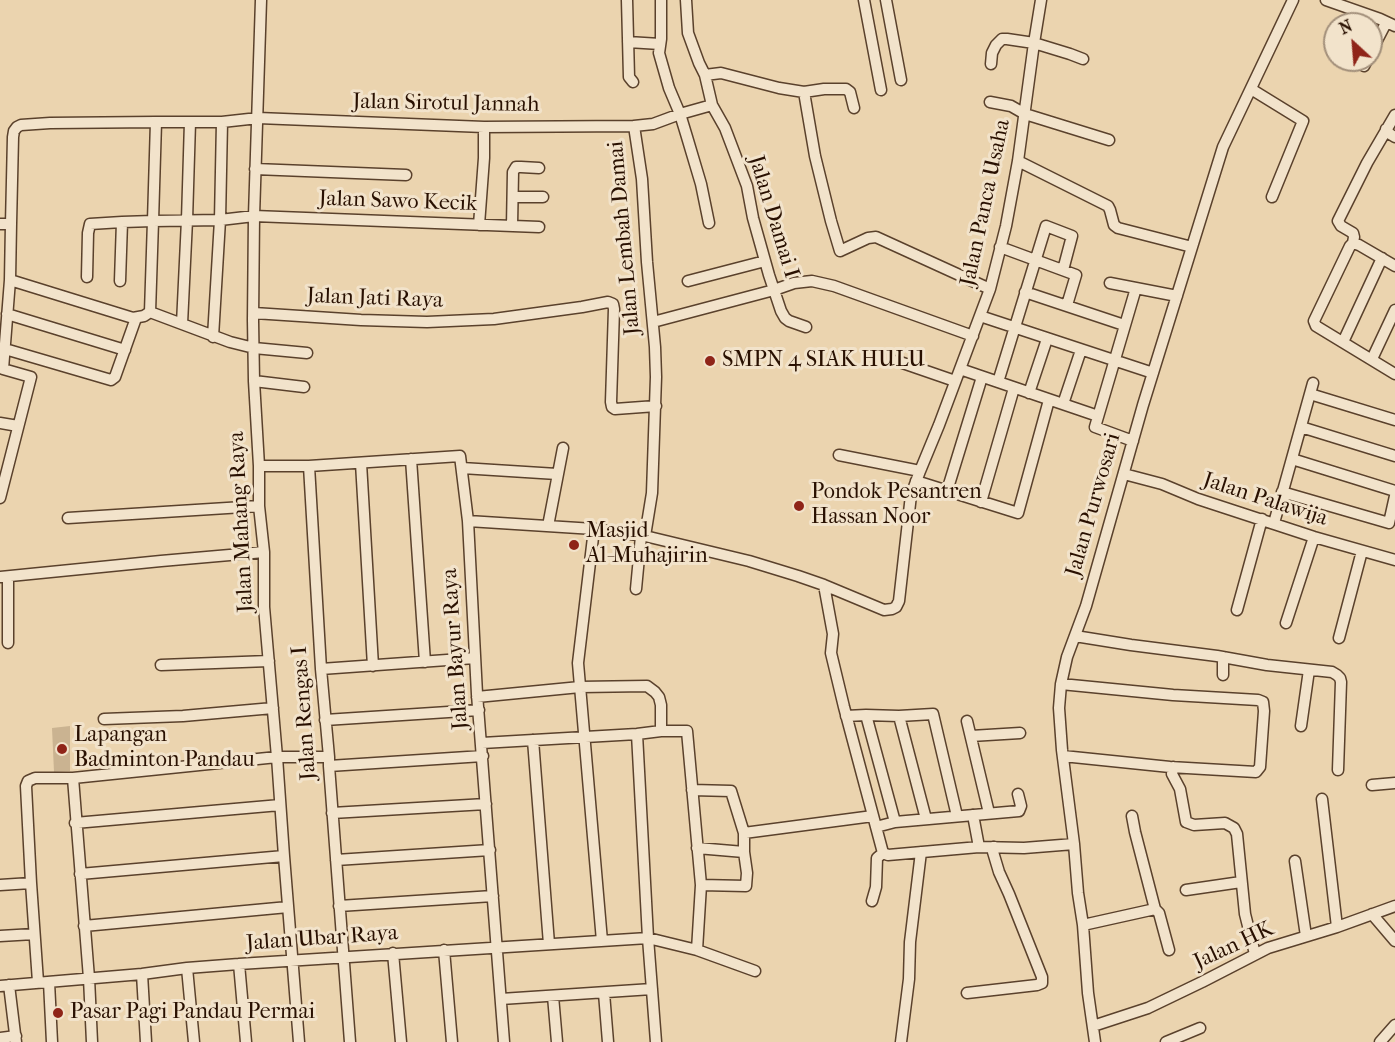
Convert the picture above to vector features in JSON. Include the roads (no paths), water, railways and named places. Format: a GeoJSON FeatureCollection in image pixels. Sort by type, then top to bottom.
{"type":"FeatureCollection","features":[{"type":"Feature","properties":{"kind":"street","name":"Jalan Mahang Raya"},"geometry":{"type":"LineString","coordinates":[[261,0],[254,216],[254,381],[264,552],[264,607],[278,757],[299,1042]]}},
{"type":"Feature","properties":{"kind":"street"},"geometry":{"type":"LineString","coordinates":[[627,0],[629,76],[633,82]]}},
{"type":"Feature","properties":{"kind":"street"},"geometry":{"type":"LineString","coordinates":[[661,0],[659,53],[701,184],[709,223]]}},
{"type":"Feature","properties":{"kind":"street"},"geometry":{"type":"LineString","coordinates":[[686,0],[688,33],[705,75],[712,105]]}},
{"type":"Feature","properties":{"kind":"street"},"geometry":{"type":"LineString","coordinates":[[864,0],[880,90]]}},
{"type":"Feature","properties":{"kind":"street"},"geometry":{"type":"LineString","coordinates":[[886,0],[901,80]]}},
{"type":"Feature","properties":{"kind":"street","name":"Jalan Panca Usaha"},"geometry":{"type":"LineString","coordinates":[[468,521],[594,529],[643,536],[749,561],[824,585],[881,609],[888,610],[896,607],[899,602],[911,495],[990,290],[1018,161],[1041,0]]}},
{"type":"Feature","properties":{"kind":"street","name":"Jalan Purwosari"},"geometry":{"type":"LineString","coordinates":[[1095,1042],[1063,756],[1059,708],[1061,684],[1067,657],[1086,606],[1133,441],[1222,147],[1293,0]]}},
{"type":"Feature","properties":{"kind":"street"},"geometry":{"type":"LineString","coordinates":[[1326,0],[1391,24]]}},
{"type":"Feature","properties":{"kind":"street"},"geometry":{"type":"LineString","coordinates":[[991,64],[992,53],[1002,39],[1034,43],[1083,59]]}},
{"type":"Feature","properties":{"kind":"street"},"geometry":{"type":"LineString","coordinates":[[628,42],[660,44]]}},
{"type":"Feature","properties":{"kind":"street"},"geometry":{"type":"LineString","coordinates":[[705,75],[721,73],[778,88],[804,92],[846,89],[850,92],[854,108]]}},
{"type":"Feature","properties":{"kind":"street"},"geometry":{"type":"LineString","coordinates":[[1251,89],[1303,121],[1272,197]]}},
{"type":"Feature","properties":{"kind":"street"},"geometry":{"type":"LineString","coordinates":[[804,92],[815,156],[840,251],[868,238],[876,237],[990,290]]}},
{"type":"Feature","properties":{"kind":"street"},"geometry":{"type":"LineString","coordinates":[[990,102],[1011,106],[1025,114],[1109,140]]}},
{"type":"Feature","properties":{"kind":"street","name":"Jalan Lembah Damai"},"geometry":{"type":"LineString","coordinates":[[636,589],[643,536],[652,493],[656,406],[655,347],[642,179],[634,126],[654,124],[712,105]]}},
{"type":"Feature","properties":{"kind":"street","name":"Jalan Damai I"},"geometry":{"type":"LineString","coordinates":[[712,105],[725,128],[747,186],[753,218],[781,311],[789,321],[806,327]]}},
{"type":"Feature","properties":{"kind":"street"},"geometry":{"type":"LineString","coordinates":[[1395,115],[1367,163],[1338,221],[1341,226],[1353,233],[1353,243],[1314,321],[1316,326],[1395,374]]}},
{"type":"Feature","properties":{"kind":"street","name":"Jalan Sirotul Jannah"},"geometry":{"type":"LineString","coordinates":[[6,224],[13,137],[16,127],[21,125],[222,122],[258,118],[484,127],[634,126]]}},
{"type":"Feature","properties":{"kind":"street"},"geometry":{"type":"LineString","coordinates":[[150,312],[156,122]]}},
{"type":"Feature","properties":{"kind":"street"},"geometry":{"type":"LineString","coordinates":[[182,324],[190,122]]}},
{"type":"Feature","properties":{"kind":"street"},"geometry":{"type":"LineString","coordinates":[[213,337],[220,220],[222,122]]}},
{"type":"Feature","properties":{"kind":"street"},"geometry":{"type":"LineString","coordinates":[[479,225],[484,127]]}},
{"type":"Feature","properties":{"kind":"street"},"geometry":{"type":"LineString","coordinates":[[1386,129],[1395,137]]}},
{"type":"Feature","properties":{"kind":"street"},"geometry":{"type":"LineString","coordinates":[[1018,161],[1108,206],[1114,225],[1118,228],[1192,247]]}},
{"type":"Feature","properties":{"kind":"street"},"geometry":{"type":"LineString","coordinates":[[512,226],[513,172],[516,167],[539,168]]}},
{"type":"Feature","properties":{"kind":"street"},"geometry":{"type":"LineString","coordinates":[[255,169],[406,175]]}},
{"type":"Feature","properties":{"kind":"street"},"geometry":{"type":"LineString","coordinates":[[513,197],[543,196]]}},
{"type":"Feature","properties":{"kind":"street","name":"Jalan Sawo Kecik"},"geometry":{"type":"LineString","coordinates":[[87,277],[88,233],[90,224],[96,222],[220,220],[254,216],[539,226]]}},
{"type":"Feature","properties":{"kind":"street"},"geometry":{"type":"LineString","coordinates":[[120,281],[123,222]]}},
{"type":"Feature","properties":{"kind":"street"},"geometry":{"type":"LineString","coordinates":[[0,498],[31,377],[2,369],[10,280],[6,224]]}},
{"type":"Feature","properties":{"kind":"street"},"geometry":{"type":"LineString","coordinates":[[998,382],[1046,226],[1072,236],[1063,270]]}},
{"type":"Feature","properties":{"kind":"street"},"geometry":{"type":"LineString","coordinates":[[1353,243],[1395,266]]}},
{"type":"Feature","properties":{"kind":"street"},"geometry":{"type":"LineString","coordinates":[[1000,247],[1076,275],[1067,305]]}},
{"type":"Feature","properties":{"kind":"street"},"geometry":{"type":"LineString","coordinates":[[1343,342],[1382,258]]}},
{"type":"Feature","properties":{"kind":"street"},"geometry":{"type":"LineString","coordinates":[[688,281],[765,261]]}},
{"type":"Feature","properties":{"kind":"street"},"geometry":{"type":"LineString","coordinates":[[10,280],[136,318],[150,312]]}},
{"type":"Feature","properties":{"kind":"street"},"geometry":{"type":"LineString","coordinates":[[653,322],[812,280],[973,336]]}},
{"type":"Feature","properties":{"kind":"street"},"geometry":{"type":"LineString","coordinates":[[1110,283],[1177,296]]}},
{"type":"Feature","properties":{"kind":"street"},"geometry":{"type":"LineString","coordinates":[[1133,441],[1095,427],[1136,288]]}},
{"type":"Feature","properties":{"kind":"street"},"geometry":{"type":"LineString","coordinates":[[1025,292],[1124,326]]}},
{"type":"Feature","properties":{"kind":"street","name":"Jalan Jati Raya"},"geometry":{"type":"LineString","coordinates":[[254,313],[416,322],[494,319],[608,302],[613,304],[612,407],[615,409],[656,406]]}},
{"type":"Feature","properties":{"kind":"street"},"geometry":{"type":"LineString","coordinates":[[1372,359],[1395,310]]}},
{"type":"Feature","properties":{"kind":"street"},"geometry":{"type":"LineString","coordinates":[[150,312],[213,337],[254,348],[307,353]]}},
{"type":"Feature","properties":{"kind":"street"},"geometry":{"type":"LineString","coordinates":[[7,314],[124,350]]}},
{"type":"Feature","properties":{"kind":"street"},"geometry":{"type":"LineString","coordinates":[[980,316],[1153,374]]}},
{"type":"Feature","properties":{"kind":"street"},"geometry":{"type":"LineString","coordinates":[[5,349],[111,380],[115,377],[136,318]]}},
{"type":"Feature","properties":{"kind":"street"},"geometry":{"type":"LineString","coordinates":[[1029,393],[1047,339]]}},
{"type":"Feature","properties":{"kind":"street"},"geometry":{"type":"LineString","coordinates":[[1063,405],[1081,350]]}},
{"type":"Feature","properties":{"kind":"street"},"geometry":{"type":"LineString","coordinates":[[897,361],[955,381]]}},
{"type":"Feature","properties":{"kind":"street"},"geometry":{"type":"LineString","coordinates":[[960,369],[1098,416]]}},
{"type":"Feature","properties":{"kind":"street"},"geometry":{"type":"LineString","coordinates":[[947,491],[982,377]]}},
{"type":"Feature","properties":{"kind":"street"},"geometry":{"type":"LineString","coordinates":[[254,381],[304,387]]}},
{"type":"Feature","properties":{"kind":"street"},"geometry":{"type":"LineString","coordinates":[[981,502],[1014,388]]}},
{"type":"Feature","properties":{"kind":"street"},"geometry":{"type":"LineString","coordinates":[[1274,523],[1312,389],[1395,420]]}},
{"type":"Feature","properties":{"kind":"street"},"geometry":{"type":"LineString","coordinates":[[839,455],[918,476],[947,491],[1018,513],[1049,400]]}},
{"type":"Feature","properties":{"kind":"street"},"geometry":{"type":"LineString","coordinates":[[0,423],[18,426]]}},
{"type":"Feature","properties":{"kind":"street"},"geometry":{"type":"LineString","coordinates":[[1301,427],[1395,456]]}},
{"type":"Feature","properties":{"kind":"street"},"geometry":{"type":"LineString","coordinates":[[548,526],[563,448]]}},
{"type":"Feature","properties":{"kind":"street"},"geometry":{"type":"LineString","coordinates":[[259,466],[309,466],[460,456],[462,468],[558,474]]}},
{"type":"Feature","properties":{"kind":"street"},"geometry":{"type":"LineString","coordinates":[[411,459],[425,662]]}},
{"type":"Feature","properties":{"kind":"street"},"geometry":{"type":"LineString","coordinates":[[1292,459],[1395,491]]}},
{"type":"Feature","properties":{"kind":"street"},"geometry":{"type":"LineString","coordinates":[[361,463],[373,666]]}},
{"type":"Feature","properties":{"kind":"street","name":"Jalan Rengas I"},"geometry":{"type":"LineString","coordinates":[[309,466],[321,669],[350,1042]]}},
{"type":"Feature","properties":{"kind":"street","name":"Jalan Bayur Raya"},"geometry":{"type":"LineString","coordinates":[[462,468],[468,521],[477,697],[504,1042]]}},
{"type":"Feature","properties":{"kind":"street","name":"Jalan Palawija"},"geometry":{"type":"LineString","coordinates":[[1124,474],[1162,484],[1198,499],[1314,537],[1395,560]]}},
{"type":"Feature","properties":{"kind":"street"},"geometry":{"type":"LineString","coordinates":[[1282,492],[1389,523],[1395,496]]}},
{"type":"Feature","properties":{"kind":"street"},"geometry":{"type":"LineString","coordinates":[[68,518],[260,506]]}},
{"type":"Feature","properties":{"kind":"street"},"geometry":{"type":"LineString","coordinates":[[1237,610],[1262,519]]}},
{"type":"Feature","properties":{"kind":"street"},"geometry":{"type":"LineString","coordinates":[[594,529],[578,663],[602,940]]}},
{"type":"Feature","properties":{"kind":"street"},"geometry":{"type":"LineString","coordinates":[[1286,623],[1314,537]]}},
{"type":"Feature","properties":{"kind":"street"},"geometry":{"type":"LineString","coordinates":[[1339,638],[1362,551]]}},
{"type":"Feature","properties":{"kind":"street"},"geometry":{"type":"LineString","coordinates":[[8,643],[4,577],[264,552]]}},
{"type":"Feature","properties":{"kind":"street"},"geometry":{"type":"LineString","coordinates":[[824,585],[833,634],[831,653],[883,853]]}},
{"type":"Feature","properties":{"kind":"street"},"geometry":{"type":"LineString","coordinates":[[1075,636],[1267,665],[1332,672],[1340,678],[1338,770]]}},
{"type":"Feature","properties":{"kind":"street"},"geometry":{"type":"LineString","coordinates":[[1223,657],[1223,675]]}},
{"type":"Feature","properties":{"kind":"street"},"geometry":{"type":"LineString","coordinates":[[321,669],[475,658]]}},
{"type":"Feature","properties":{"kind":"street"},"geometry":{"type":"LineString","coordinates":[[161,665],[269,661]]}},
{"type":"Feature","properties":{"kind":"street"},"geometry":{"type":"LineString","coordinates":[[1301,726],[1309,670]]}},
{"type":"Feature","properties":{"kind":"street"},"geometry":{"type":"LineString","coordinates":[[1061,684],[1173,695],[1258,700],[1263,702],[1264,711],[1260,767],[1256,772],[1173,767],[1063,756]]}},
{"type":"Feature","properties":{"kind":"street"},"geometry":{"type":"LineString","coordinates":[[477,697],[580,687],[647,686],[659,698],[661,731]]}},
{"type":"Feature","properties":{"kind":"street"},"geometry":{"type":"LineString","coordinates":[[104,719],[183,716],[273,708]]}},
{"type":"Feature","properties":{"kind":"street"},"geometry":{"type":"LineString","coordinates":[[325,720],[479,710]]}},
{"type":"Feature","properties":{"kind":"street"},"geometry":{"type":"LineString","coordinates":[[846,716],[933,714],[957,816]]}},
{"type":"Feature","properties":{"kind":"street"},"geometry":{"type":"LineString","coordinates":[[866,715],[895,822]]}},
{"type":"Feature","properties":{"kind":"street"},"geometry":{"type":"LineString","coordinates":[[899,716],[926,819]]}},
{"type":"Feature","properties":{"kind":"street"},"geometry":{"type":"LineString","coordinates":[[967,721],[989,813]]}},
{"type":"Feature","properties":{"kind":"street"},"geometry":{"type":"LineString","coordinates":[[482,743],[687,731],[701,885],[697,950]]}},
{"type":"Feature","properties":{"kind":"street"},"geometry":{"type":"LineString","coordinates":[[971,736],[1020,733]]}},
{"type":"Feature","properties":{"kind":"street"},"geometry":{"type":"LineString","coordinates":[[637,734],[656,1042]]}},
{"type":"Feature","properties":{"kind":"street"},"geometry":{"type":"LineString","coordinates":[[533,741],[549,944]]}},
{"type":"Feature","properties":{"kind":"street"},"geometry":{"type":"LineString","coordinates":[[52,1042],[44,982],[34,934],[26,786],[28,781],[35,778],[73,778],[278,757],[329,762],[483,756]]}},
{"type":"Feature","properties":{"kind":"street"},"geometry":{"type":"LineString","coordinates":[[1173,767],[1172,774],[1180,789],[1186,822],[1194,825],[1225,823],[1234,828],[1237,834],[1245,914],[1256,954]]}},
{"type":"Feature","properties":{"kind":"street"},"geometry":{"type":"LineString","coordinates":[[73,778],[92,1042]]}},
{"type":"Feature","properties":{"kind":"street"},"geometry":{"type":"LineString","coordinates":[[1372,785],[1395,783]]}},
{"type":"Feature","properties":{"kind":"street"},"geometry":{"type":"LineString","coordinates":[[692,790],[730,791],[744,833],[746,886],[701,885]]}},
{"type":"Feature","properties":{"kind":"street"},"geometry":{"type":"LineString","coordinates":[[744,833],[1019,811],[1021,806],[1018,794]]}},
{"type":"Feature","properties":{"kind":"street"},"geometry":{"type":"LineString","coordinates":[[1322,799],[1337,927]]}},
{"type":"Feature","properties":{"kind":"street"},"geometry":{"type":"LineString","coordinates":[[332,813],[486,804]]}},
{"type":"Feature","properties":{"kind":"street"},"geometry":{"type":"LineString","coordinates":[[75,823],[280,805]]}},
{"type":"Feature","properties":{"kind":"street"},"geometry":{"type":"LineString","coordinates":[[973,815],[979,847]]}},
{"type":"Feature","properties":{"kind":"street"},"geometry":{"type":"LineString","coordinates":[[1132,816],[1155,909],[1159,913],[1169,951]]}},
{"type":"Feature","properties":{"kind":"street"},"geometry":{"type":"LineString","coordinates":[[883,853],[888,855],[979,847],[1024,848],[1074,844]]}},
{"type":"Feature","properties":{"kind":"street"},"geometry":{"type":"LineString","coordinates":[[968,993],[1027,987],[1042,983],[1042,977],[999,872],[993,852],[994,847]]}},
{"type":"Feature","properties":{"kind":"street"},"geometry":{"type":"LineString","coordinates":[[697,848],[744,852]]}},
{"type":"Feature","properties":{"kind":"street"},"geometry":{"type":"LineString","coordinates":[[336,860],[490,850]]}},
{"type":"Feature","properties":{"kind":"street"},"geometry":{"type":"LineString","coordinates":[[901,1042],[921,852]]}},
{"type":"Feature","properties":{"kind":"street"},"geometry":{"type":"LineString","coordinates":[[872,901],[876,887],[877,858],[883,853]]}},
{"type":"Feature","properties":{"kind":"street"},"geometry":{"type":"LineString","coordinates":[[80,874],[284,856]]}},
{"type":"Feature","properties":{"kind":"street"},"geometry":{"type":"LineString","coordinates":[[1295,861],[1306,936]]}},
{"type":"Feature","properties":{"kind":"street"},"geometry":{"type":"LineString","coordinates":[[1186,890],[1241,882]]}},
{"type":"Feature","properties":{"kind":"street"},"geometry":{"type":"LineString","coordinates":[[0,885],[31,884]]}},
{"type":"Feature","properties":{"kind":"street"},"geometry":{"type":"LineString","coordinates":[[339,906],[494,896]]}},
{"type":"Feature","properties":{"kind":"street","name":"Jalan HK"},"geometry":{"type":"LineString","coordinates":[[1093,1026],[1148,1008],[1268,948],[1395,906]]}},
{"type":"Feature","properties":{"kind":"street"},"geometry":{"type":"LineString","coordinates":[[84,926],[288,907]]}},
{"type":"Feature","properties":{"kind":"street"},"geometry":{"type":"LineString","coordinates":[[1083,925],[1155,909]]}},
{"type":"Feature","properties":{"kind":"street"},"geometry":{"type":"LineString","coordinates":[[1372,914],[1395,941]]}},
{"type":"Feature","properties":{"kind":"street"},"geometry":{"type":"LineString","coordinates":[[0,936],[34,934]]}},
{"type":"Feature","properties":{"kind":"street","name":"Jalan Ubar Raya"},"geometry":{"type":"LineString","coordinates":[[5,985],[293,960],[648,938],[697,950],[754,971]]}},
{"type":"Feature","properties":{"kind":"street"},"geometry":{"type":"LineString","coordinates":[[444,950],[452,1042]]}},
{"type":"Feature","properties":{"kind":"street"},"geometry":{"type":"LineString","coordinates":[[393,954],[401,1042]]}},
{"type":"Feature","properties":{"kind":"street"},"geometry":{"type":"LineString","coordinates":[[239,964],[246,1042]]}},
{"type":"Feature","properties":{"kind":"street"},"geometry":{"type":"LineString","coordinates":[[187,968],[194,1042]]}},
{"type":"Feature","properties":{"kind":"street"},"geometry":{"type":"LineString","coordinates":[[142,974],[146,1042]]}},
{"type":"Feature","properties":{"kind":"street"},"geometry":{"type":"LineString","coordinates":[[0,1038],[16,1039],[5,985]]}},
{"type":"Feature","properties":{"kind":"street"},"geometry":{"type":"LineString","coordinates":[[501,999],[652,989]]}},
{"type":"Feature","properties":{"kind":"street"},"geometry":{"type":"LineString","coordinates":[[604,993],[608,1042]]}},
{"type":"Feature","properties":{"kind":"street"},"geometry":{"type":"LineString","coordinates":[[553,996],[557,1042]]}},
{"type":"Feature","properties":{"kind":"street"},"geometry":{"type":"LineString","coordinates":[[1380,1042],[1395,1025]]}},
{"type":"Feature","properties":{"kind":"street"},"geometry":{"type":"LineString","coordinates":[[1166,1042],[1200,1028]]}},
{"type":"Feature","properties":{"kind":"place","name":"SMPN 4 SIAK HULU"},"geometry":{"type":"Point","coordinates":[710,361]}},
{"type":"Feature","properties":{"kind":"place","name":"Pondok Pesantren Hassan Noor"},"geometry":{"type":"Point","coordinates":[799,506]}},
{"type":"Feature","properties":{"kind":"place","name":"Masjid Al-Muhajirin"},"geometry":{"type":"Point","coordinates":[574,545]}},
{"type":"Feature","properties":{"kind":"place","name":"Lapangan Badminton Pandau"},"geometry":{"type":"Point","coordinates":[62,749]}},
{"type":"Feature","properties":{"kind":"place","name":"Pasar Pagi Pandau Permai"},"geometry":{"type":"Point","coordinates":[58,1013]}}]}
